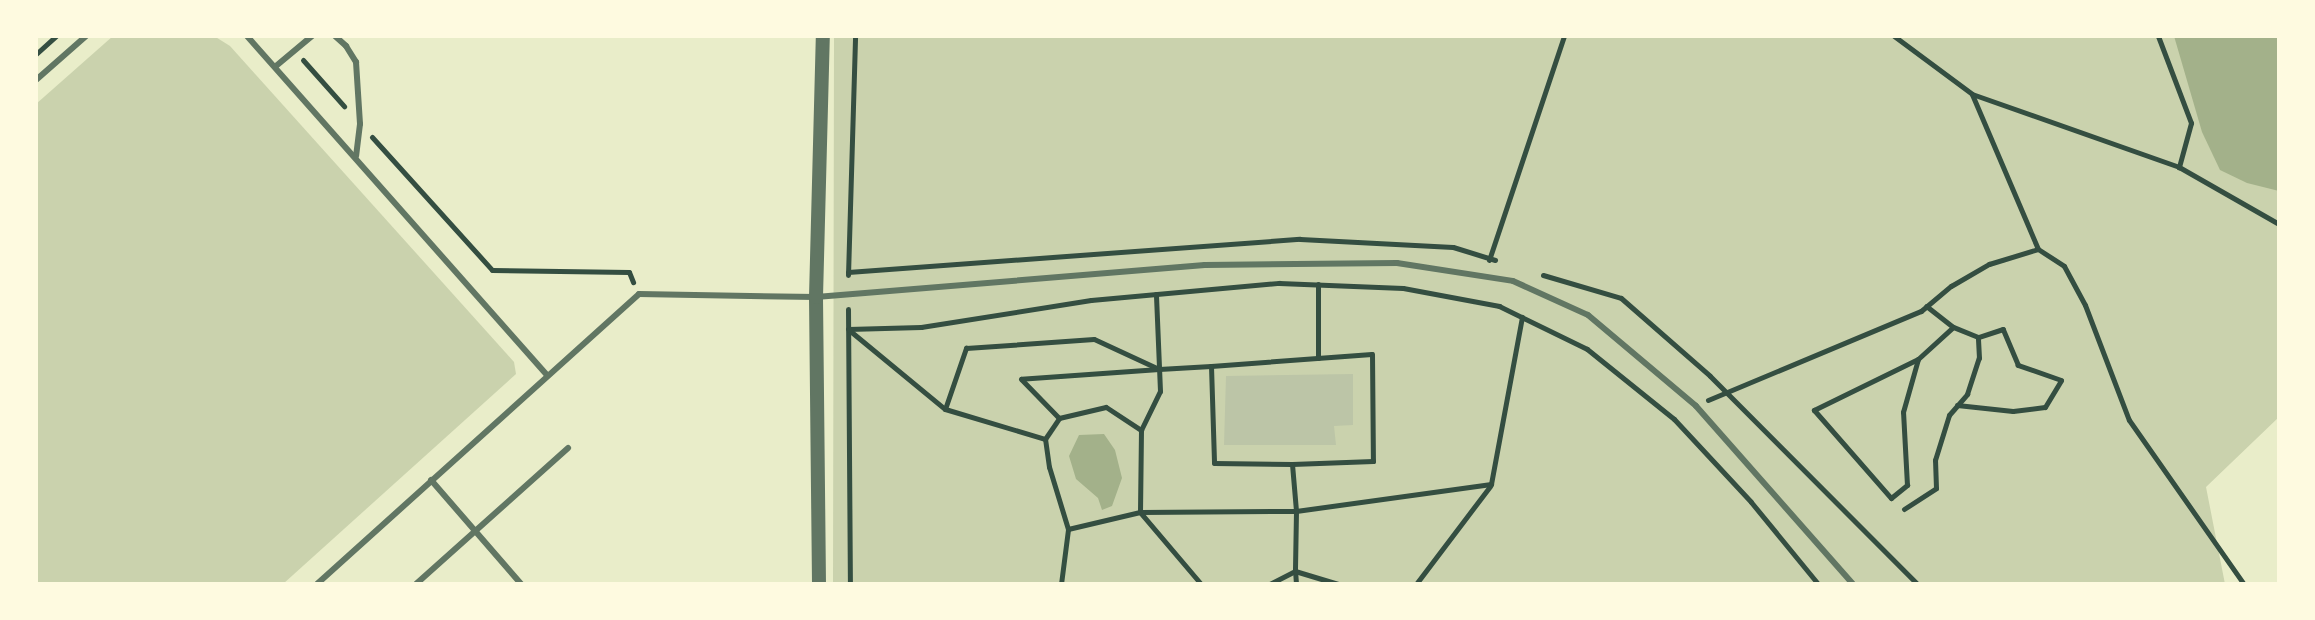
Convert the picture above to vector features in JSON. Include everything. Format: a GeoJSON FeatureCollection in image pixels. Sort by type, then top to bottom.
{"type":"FeatureCollection","features":[{"type":"Feature","properties":{"kind":"street"},"geometry":{"type":"LineString","coordinates":[[819,584],[816,297],[823,36]]}},
{"type":"Feature","properties":{"kind":"lane"},"geometry":{"type":"LineString","coordinates":[[36,80],[86,36]]}},
{"type":"Feature","properties":{"kind":"lane"},"geometry":{"type":"LineString","coordinates":[[247,36],[546,374]]}},
{"type":"Feature","properties":{"kind":"lane"},"geometry":{"type":"LineString","coordinates":[[276,66],[312,36]]}},
{"type":"Feature","properties":{"kind":"lane"},"geometry":{"type":"LineString","coordinates":[[335,36],[356,62],[360,124],[356,157]]}},
{"type":"Feature","properties":{"kind":"lane"},"geometry":{"type":"LineString","coordinates":[[317,584],[546,374],[639,294],[816,297],[1205,265],[1397,263],[1513,281],[1588,315],[1696,406],[1853,584]]}},
{"type":"Feature","properties":{"kind":"lane"},"geometry":{"type":"LineString","coordinates":[[416,584],[568,448]]}},
{"type":"Feature","properties":{"kind":"lane"},"geometry":{"type":"LineString","coordinates":[[431,480],[521,584]]}},
{"type":"Feature","properties":{"kind":"path"},"geometry":{"type":"LineString","coordinates":[[36,54],[56,36]]}},
{"type":"Feature","properties":{"kind":"path"},"geometry":{"type":"LineString","coordinates":[[848,272],[855,36]]}},
{"type":"Feature","properties":{"kind":"path"},"geometry":{"type":"LineString","coordinates":[[1483,276],[1564,36]]}},
{"type":"Feature","properties":{"kind":"path"},"geometry":{"type":"LineString","coordinates":[[1894,36],[1972,94],[2179,167],[2279,224]]}},
{"type":"Feature","properties":{"kind":"path"},"geometry":{"type":"LineString","coordinates":[[2158,36],[2191,123],[2179,167]]}},
{"type":"Feature","properties":{"kind":"path"},"geometry":{"type":"LineString","coordinates":[[294,51],[492,270],[629,272],[639,294]]}},
{"type":"Feature","properties":{"kind":"path"},"geometry":{"type":"LineString","coordinates":[[1972,94],[2038,249],[2064,266],[2085,305],[2129,420],[2244,584]]}},
{"type":"Feature","properties":{"kind":"path"},"geometry":{"type":"LineString","coordinates":[[1696,406],[1864,336],[1926,306],[1989,264],[2038,249]]}},
{"type":"Feature","properties":{"kind":"path"},"geometry":{"type":"LineString","coordinates":[[1539,274],[1621,298],[1727,392],[1917,584]]}},
{"type":"Feature","properties":{"kind":"path"},"geometry":{"type":"LineString","coordinates":[[848,329],[921,327],[1156,294],[1279,283],[1403,288],[1499,306],[1587,349],[1674,419],[1751,502],[1818,584]]}},
{"type":"Feature","properties":{"kind":"path"},"geometry":{"type":"LineString","coordinates":[[1318,284],[1318,358]]}},
{"type":"Feature","properties":{"kind":"path"},"geometry":{"type":"LineString","coordinates":[[1156,294],[1160,391],[1141,430],[1140,512],[1201,584]]}},
{"type":"Feature","properties":{"kind":"path"},"geometry":{"type":"LineString","coordinates":[[1926,306],[1953,327],[1978,337],[2003,329],[2018,365],[2061,380],[2045,407],[2013,411],[1957,405]]}},
{"type":"Feature","properties":{"kind":"path"},"geometry":{"type":"LineString","coordinates":[[1416,584],[1491,484],[1522,317]]}},
{"type":"Feature","properties":{"kind":"path"},"geometry":{"type":"LineString","coordinates":[[1918,359],[1903,412],[1907,485],[1891,498],[1814,410],[1918,359],[1953,327]]}},
{"type":"Feature","properties":{"kind":"path"},"geometry":{"type":"LineString","coordinates":[[848,329],[945,409],[1045,439]]}},
{"type":"Feature","properties":{"kind":"path"},"geometry":{"type":"LineString","coordinates":[[848,329],[850,584]]}},
{"type":"Feature","properties":{"kind":"path"},"geometry":{"type":"LineString","coordinates":[[1904,509],[1936,488],[1935,460],[1949,415],[1967,394],[1979,358],[1978,337]]}},
{"type":"Feature","properties":{"kind":"path"},"geometry":{"type":"LineString","coordinates":[[945,409],[966,348],[1094,339],[1159,369]]}},
{"type":"Feature","properties":{"kind":"path"},"geometry":{"type":"LineString","coordinates":[[1059,418],[1021,379],[1372,354],[1373,461],[1214,463],[1211,366]]}},
{"type":"Feature","properties":{"kind":"path"},"geometry":{"type":"LineString","coordinates":[[1061,584],[1068,529],[1045,439],[1059,418],[1106,407],[1141,430]]}},
{"type":"Feature","properties":{"kind":"path"},"geometry":{"type":"LineString","coordinates":[[1292,464],[1296,511],[1296,584]]}},
{"type":"Feature","properties":{"kind":"path"},"geometry":{"type":"LineString","coordinates":[[1068,529],[1140,512],[1296,511],[1491,484]]}},
{"type":"Feature","properties":{"kind":"path"},"geometry":{"type":"LineString","coordinates":[[1270,584],[1295,571],[1338,584]]}},
{"type":"Feature","properties":{"kind":"shaded area"},"geometry":{"type":"Polygon","coordinates":[[[113,36],[214,36],[230,46],[514,362],[516,374],[283,584],[36,584],[36,104],[113,36]]]}},
{"type":"Feature","properties":{"kind":"shaded area"},"geometry":{"type":"Polygon","coordinates":[[[834,36],[2279,36],[2279,417],[2206,487],[2225,584],[833,584],[834,36]]]}},
{"type":"Feature","properties":{"kind":"shaded area"},"geometry":{"type":"Polygon","coordinates":[[[2174,36],[2279,36],[2279,191],[2247,183],[2220,170],[2202,132],[2174,36]]]}},
{"type":"Feature","properties":{"kind":"shaded area"},"geometry":{"type":"Polygon","coordinates":[[[1104,434],[1115,450],[1122,478],[1112,506],[1102,510],[1098,498],[1076,479],[1069,456],[1079,435],[1104,434]]]}},
{"type":"Feature","properties":{"kind":"building"},"geometry":{"type":"Polygon","coordinates":[[[1353,374],[1353,425],[1334,426],[1336,445],[1224,445],[1226,376],[1353,374]]]}}]}
